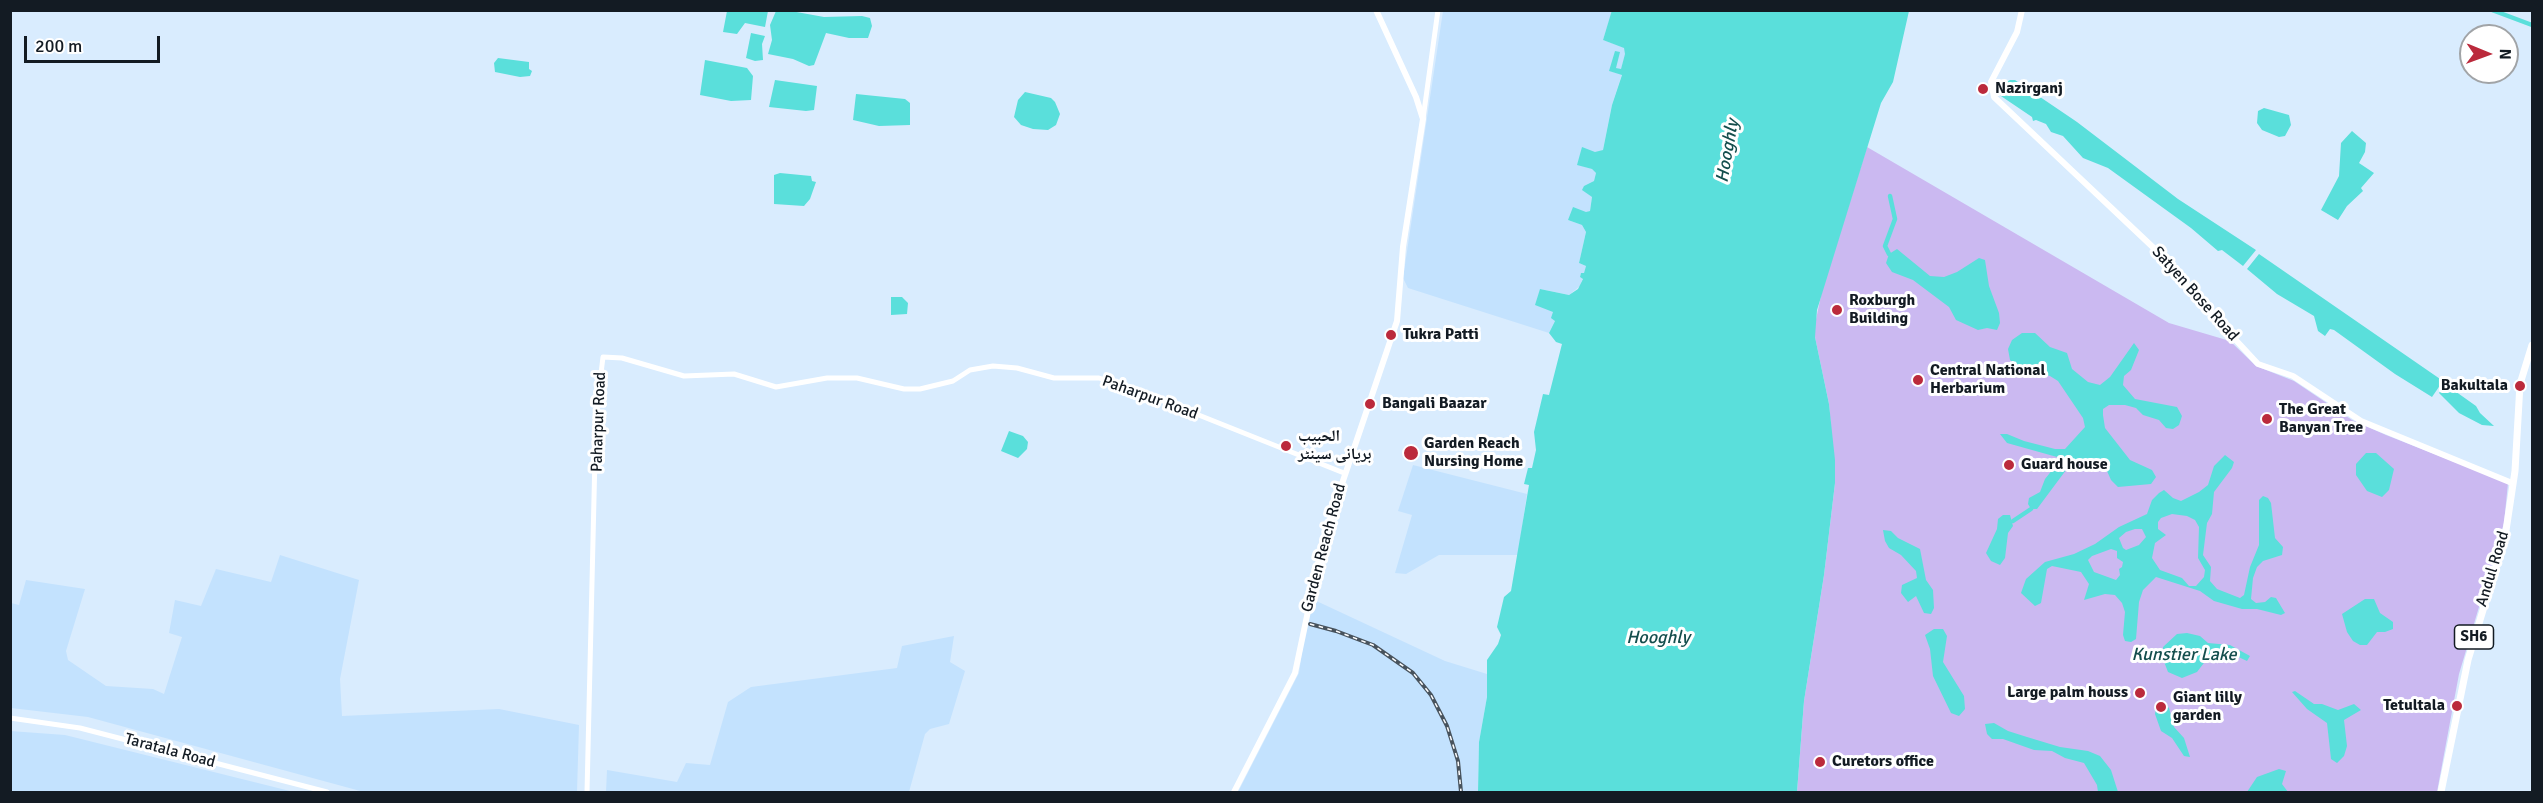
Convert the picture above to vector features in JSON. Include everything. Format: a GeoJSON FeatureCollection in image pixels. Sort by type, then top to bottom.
{"type":"FeatureCollection","features":[{"type":"Feature","properties":{"kind":"main road"},"geometry":{"type":"LineString","coordinates":[[1377,10],[1416,97],[1423,119]]}},
{"type":"Feature","properties":{"kind":"main road","name":"Satyen Bose Road"},"geometry":{"type":"LineString","coordinates":[[2022,10],[2014,39],[1991,82],[1994,97],[2158,252],[2258,364],[2293,376],[2361,421],[2512,483]]}},
{"type":"Feature","properties":{"kind":"main road","name":"Garden Reach Road"},"geometry":{"type":"LineString","coordinates":[[1234,792],[1295,673],[1312,582],[1344,472],[1356,446],[1397,321],[1403,247],[1423,119]]}},
{"type":"Feature","properties":{"kind":"main road","name":"Andul Road"},"geometry":{"type":"LineString","coordinates":[[2441,792],[2460,692],[2479,616],[2505,537],[2520,384],[2532,345]]}},
{"type":"Feature","properties":{"kind":"street"},"geometry":{"type":"LineString","coordinates":[[1423,119],[1438,10]]}},
{"type":"Feature","properties":{"kind":"street","name":"Paharpur Road"},"geometry":{"type":"LineString","coordinates":[[587,792],[596,414],[603,357],[622,358],[684,376],[734,374],[776,387],[826,378],[857,378],[904,389],[920,389],[952,381],[970,370],[993,366],[1017,368],[1054,378],[1099,378],[1146,394],[1344,472]]}},
{"type":"Feature","properties":{"kind":"street","name":"Taratala Road"},"geometry":{"type":"LineString","coordinates":[[10,718],[80,728],[327,792]]}},
{"type":"Feature","properties":{"kind":"shaded area"},"geometry":{"type":"Polygon","coordinates":[[[1443,11],[1612,11],[1603,40],[1623,47],[1626,51],[1621,70],[1616,68],[1609,71],[1622,74],[1612,105],[1603,150],[1577,164],[1592,169],[1596,173],[1594,181],[1583,190],[1592,197],[1590,211],[1568,220],[1582,225],[1586,232],[1579,263],[1586,266],[1584,274],[1581,273],[1580,277],[1583,278],[1580,286],[1569,295],[1540,289],[1554,312],[1555,321],[1549,333],[1408,288],[1403,278],[1443,11]]]}},
{"type":"Feature","properties":{"kind":"shaded area"},"geometry":{"type":"Polygon","coordinates":[[[1867,147],[2169,323],[2230,341],[2256,366],[2294,381],[2352,420],[2508,483],[2504,523],[2459,674],[2437,792],[1797,792],[1804,701],[1824,575],[1835,483],[1829,404],[1815,337],[1815,324],[1822,291],[1867,147]]]}},
{"type":"Feature","properties":{"kind":"shaded area"},"geometry":{"type":"Polygon","coordinates":[[[1413,465],[1527,494],[1518,555],[1439,555],[1406,574],[1395,573],[1412,515],[1398,511],[1413,465]]]}},
{"type":"Feature","properties":{"kind":"shaded area"},"geometry":{"type":"Polygon","coordinates":[[[280,555],[359,580],[340,679],[342,716],[499,709],[579,725],[577,792],[364,792],[88,717],[11,708],[11,603],[19,605],[26,580],[85,589],[66,651],[68,660],[106,686],[153,689],[164,694],[182,637],[169,633],[175,600],[201,606],[216,569],[271,582],[280,555]]]}},
{"type":"Feature","properties":{"kind":"shaded area"},"geometry":{"type":"Polygon","coordinates":[[[1310,598],[1445,661],[1487,674],[1487,697],[1479,742],[1478,792],[1238,792],[1299,673],[1310,598]]]}},
{"type":"Feature","properties":{"kind":"shaded area"},"geometry":{"type":"Polygon","coordinates":[[[954,636],[950,662],[965,671],[949,724],[930,729],[925,734],[909,792],[606,792],[607,770],[677,782],[686,763],[710,765],[728,702],[751,687],[897,668],[902,646],[954,636]]]}},
{"type":"Feature","properties":{"kind":"shaded area"},"geometry":{"type":"Polygon","coordinates":[[[10,731],[65,735],[294,792],[11,792],[10,731]]]}},
{"type":"Feature","properties":{"kind":"water","name":"Hooghly"},"geometry":{"type":"Polygon","coordinates":[[[1612,10],[1909,11],[1893,82],[1881,103],[1817,310],[1815,337],[1829,404],[1835,483],[1824,575],[1804,701],[1797,792],[1478,792],[1479,742],[1487,697],[1487,660],[1501,635],[1497,627],[1504,597],[1511,591],[1529,485],[1524,484],[1528,468],[1532,468],[1536,450],[1534,432],[1543,394],[1549,395],[1562,344],[1556,342],[1549,333],[1555,321],[1551,318],[1553,312],[1535,305],[1540,289],[1569,295],[1578,289],[1583,279],[1580,277],[1586,266],[1579,263],[1586,232],[1582,225],[1568,220],[1573,207],[1586,212],[1590,211],[1592,197],[1582,190],[1584,186],[1594,181],[1596,173],[1592,169],[1577,165],[1582,147],[1595,152],[1603,150],[1612,105],[1622,75],[1609,71],[1615,51],[1620,52],[1616,68],[1621,69],[1625,54],[1624,48],[1603,40],[1612,10]]]}},
{"type":"Feature","properties":{"kind":"water"},"geometry":{"type":"Polygon","coordinates":[[[727,11],[768,11],[765,27],[745,23],[737,34],[723,32],[727,11]]]}},
{"type":"Feature","properties":{"kind":"water"},"geometry":{"type":"Polygon","coordinates":[[[776,11],[791,11],[824,17],[862,16],[870,18],[872,26],[868,38],[849,38],[826,33],[814,65],[809,66],[793,59],[768,54],[772,40],[770,25],[776,11]]]}},
{"type":"Feature","properties":{"kind":"water"},"geometry":{"type":"Polygon","coordinates":[[[751,33],[765,36],[762,44],[763,60],[755,61],[746,58],[751,33]]]}},
{"type":"Feature","properties":{"kind":"water"},"geometry":{"type":"Polygon","coordinates":[[[498,58],[529,62],[529,69],[532,71],[530,76],[520,77],[495,72],[494,63],[498,58]]]}},
{"type":"Feature","properties":{"kind":"water"},"geometry":{"type":"Polygon","coordinates":[[[705,60],[747,68],[753,76],[751,100],[731,101],[700,95],[705,60]]]}},
{"type":"Feature","properties":{"kind":"water"},"geometry":{"type":"Polygon","coordinates":[[[775,80],[817,86],[814,110],[769,107],[775,80]]]}},
{"type":"Feature","properties":{"kind":"water"},"geometry":{"type":"Polygon","coordinates":[[[2010,80],[2015,80],[2077,122],[2178,199],[2256,250],[2243,266],[2222,250],[2218,251],[2191,228],[2108,168],[2083,158],[2063,136],[2051,132],[2046,124],[2033,121],[2032,117],[1995,92],[1995,89],[2010,80]]]}},
{"type":"Feature","properties":{"kind":"water"},"geometry":{"type":"Polygon","coordinates":[[[1025,92],[1051,98],[1055,102],[1060,114],[1056,125],[1048,130],[1021,125],[1014,117],[1018,100],[1025,92]]]}},
{"type":"Feature","properties":{"kind":"water"},"geometry":{"type":"Polygon","coordinates":[[[856,94],[905,99],[910,103],[910,125],[879,126],[853,120],[856,94]]]}},
{"type":"Feature","properties":{"kind":"water"},"geometry":{"type":"Polygon","coordinates":[[[2264,108],[2289,115],[2291,125],[2285,136],[2279,137],[2262,130],[2257,123],[2258,111],[2264,108]]]}},
{"type":"Feature","properties":{"kind":"water"},"geometry":{"type":"Polygon","coordinates":[[[2352,131],[2366,143],[2365,152],[2359,163],[2374,173],[2361,188],[2363,191],[2347,206],[2338,220],[2321,210],[2339,176],[2341,143],[2352,131]]]}},
{"type":"Feature","properties":{"kind":"water"},"geometry":{"type":"Polygon","coordinates":[[[780,173],[811,176],[812,181],[816,182],[810,199],[804,206],[774,204],[774,175],[780,173]]]}},
{"type":"Feature","properties":{"kind":"water"},"geometry":{"type":"Polygon","coordinates":[[[1897,249],[1930,276],[1944,277],[1957,272],[1979,258],[1985,260],[1989,286],[1999,313],[2000,323],[1997,330],[1987,328],[1978,330],[1956,320],[1949,307],[1913,280],[1892,272],[1886,263],[1889,254],[1897,249]]]}},
{"type":"Feature","properties":{"kind":"water"},"geometry":{"type":"Polygon","coordinates":[[[2259,254],[2443,381],[2432,397],[2395,374],[2334,330],[2330,329],[2325,336],[2318,331],[2314,316],[2277,294],[2247,269],[2259,254]]]}},
{"type":"Feature","properties":{"kind":"water"},"geometry":{"type":"Polygon","coordinates":[[[891,297],[902,297],[908,303],[907,314],[891,315],[891,297]]]}},
{"type":"Feature","properties":{"kind":"water"},"geometry":{"type":"Polygon","coordinates":[[[2022,333],[2035,333],[2050,347],[2067,353],[2072,369],[2088,382],[2100,385],[2110,377],[2134,343],[2139,350],[2131,370],[2124,376],[2123,385],[2135,399],[2177,407],[2182,416],[2179,425],[2173,429],[2166,428],[2159,420],[2143,415],[2136,408],[2125,405],[2109,405],[2103,409],[2103,415],[2105,428],[2130,460],[2152,470],[2156,477],[2151,484],[2118,487],[2111,480],[2107,471],[2098,465],[2072,462],[2037,509],[2031,509],[2028,504],[2029,498],[2040,492],[2045,479],[2057,464],[2057,457],[2007,443],[2000,434],[2007,434],[2055,449],[2065,449],[2085,427],[2083,418],[2058,381],[2050,376],[2017,366],[2010,360],[2008,349],[2012,340],[2022,333]]]}},
{"type":"Feature","properties":{"kind":"water"},"geometry":{"type":"Polygon","coordinates":[[[2445,384],[2476,406],[2494,426],[2482,425],[2459,413],[2439,393],[2445,384]]]}},
{"type":"Feature","properties":{"kind":"water"},"geometry":{"type":"Polygon","coordinates":[[[1009,431],[1023,436],[1028,442],[1027,449],[1018,458],[1001,451],[1009,431]]]}},
{"type":"Feature","properties":{"kind":"water"},"geometry":{"type":"Polygon","coordinates":[[[2366,453],[2376,453],[2394,469],[2389,490],[2382,497],[2367,491],[2356,475],[2356,464],[2366,453]]]}},
{"type":"Feature","properties":{"kind":"water"},"geometry":{"type":"Polygon","coordinates":[[[2225,455],[2234,462],[2214,492],[2212,514],[2207,523],[2203,555],[2211,567],[2210,581],[2217,589],[2240,598],[2244,595],[2250,567],[2259,545],[2259,500],[2263,496],[2268,498],[2271,503],[2275,538],[2283,547],[2282,555],[2263,561],[2257,567],[2253,578],[2251,599],[2256,603],[2265,602],[2271,597],[2276,598],[2285,613],[2281,615],[2257,609],[2242,609],[2214,601],[2200,591],[2156,577],[2143,590],[2139,602],[2136,639],[2131,642],[2125,641],[2123,635],[2125,612],[2122,603],[2115,595],[2105,594],[2084,600],[2089,584],[2081,572],[2052,566],[2047,569],[2041,603],[2035,606],[2021,593],[2026,579],[2045,562],[2074,554],[2095,544],[2119,527],[2147,514],[2152,500],[2164,490],[2173,498],[2181,501],[2199,492],[2208,485],[2214,466],[2225,455]],[[2172,514],[2161,518],[2158,522],[2158,529],[2166,535],[2155,543],[2152,558],[2160,570],[2182,578],[2189,586],[2196,586],[2204,577],[2205,570],[2198,558],[2199,527],[2195,520],[2187,516],[2172,514]],[[2135,529],[2119,538],[2126,550],[2139,545],[2146,537],[2142,529],[2135,529]],[[2111,549],[2092,556],[2088,560],[2094,572],[2116,580],[2120,575],[2119,569],[2123,562],[2117,558],[2117,551],[2111,549]]]}},
{"type":"Feature","properties":{"kind":"water"},"geometry":{"type":"Polygon","coordinates":[[[2003,515],[2010,515],[2013,526],[2008,533],[2005,558],[2000,565],[1991,561],[1986,553],[1997,529],[1998,519],[2003,515]]]}},
{"type":"Feature","properties":{"kind":"water"},"geometry":{"type":"Polygon","coordinates":[[[1883,530],[1891,531],[1898,538],[1920,549],[1926,580],[1933,590],[1934,608],[1931,614],[1924,613],[1916,596],[1908,602],[1901,593],[1902,585],[1917,578],[1916,571],[1901,555],[1889,548],[1883,530]]]}},
{"type":"Feature","properties":{"kind":"water"},"geometry":{"type":"Polygon","coordinates":[[[2365,599],[2374,599],[2380,613],[2393,622],[2393,629],[2377,632],[2367,645],[2360,645],[2353,641],[2347,632],[2342,614],[2365,599]]]}},
{"type":"Feature","properties":{"kind":"water"},"geometry":{"type":"Polygon","coordinates":[[[1934,629],[1943,629],[1947,636],[1943,662],[1964,696],[1965,709],[1959,716],[1951,713],[1933,676],[1930,649],[1925,635],[1934,629]]]}},
{"type":"Feature","properties":{"kind":"water","name":"Kunstier Lake"},"geometry":{"type":"Polygon","coordinates":[[[2187,633],[2200,636],[2208,643],[2230,645],[2250,656],[2247,661],[2232,654],[2210,655],[2197,672],[2182,678],[2168,672],[2163,659],[2163,647],[2177,634],[2187,633]]]}},
{"type":"Feature","properties":{"kind":"water"},"geometry":{"type":"Polygon","coordinates":[[[2295,691],[2314,704],[2322,704],[2338,710],[2354,704],[2361,710],[2344,720],[2347,746],[2344,756],[2337,763],[2331,759],[2327,723],[2307,709],[2292,692],[2295,691]]]}},
{"type":"Feature","properties":{"kind":"water"},"geometry":{"type":"Polygon","coordinates":[[[2166,705],[2169,708],[2174,727],[2184,738],[2190,757],[2184,756],[2172,738],[2161,731],[2155,714],[2156,708],[2166,705]]]}},
{"type":"Feature","properties":{"kind":"water"},"geometry":{"type":"Polygon","coordinates":[[[1994,723],[2008,731],[2027,737],[2060,747],[2088,751],[2100,756],[2111,770],[2118,792],[2098,792],[2097,785],[2084,763],[2065,758],[2052,751],[2034,750],[2003,739],[1992,739],[1987,734],[1985,724],[1994,723]]]}},
{"type":"Feature","properties":{"kind":"water"},"geometry":{"type":"Polygon","coordinates":[[[2279,769],[2286,771],[2282,784],[2288,792],[2247,792],[2257,777],[2279,769]]]}},
{"type":"Feature","properties":{"kind":"waterway"},"geometry":{"type":"LineString","coordinates":[[2492,10],[2532,25]]}},
{"type":"Feature","properties":{"kind":"waterway"},"geometry":{"type":"LineString","coordinates":[[1889,254],[1885,246],[1895,219],[1890,196]]}},
{"type":"Feature","properties":{"kind":"waterway"},"geometry":{"type":"LineString","coordinates":[[2013,521],[2031,509]]}},
{"type":"Feature","properties":{"kind":"railway"},"geometry":{"type":"LineString","coordinates":[[1310,624],[1373,645],[1413,673],[1431,695],[1447,726],[1458,761],[1461,792]]}},
{"type":"Feature","properties":{"kind":"place","name":"Nazirganj"},"geometry":{"type":"Point","coordinates":[1983,89]}},
{"type":"Feature","properties":{"kind":"place","name":"Roxburgh Building"},"geometry":{"type":"Point","coordinates":[1837,310]}},
{"type":"Feature","properties":{"kind":"place","name":"Tukra Patti"},"geometry":{"type":"Point","coordinates":[1391,335]}},
{"type":"Feature","properties":{"kind":"place","name":"Central National Herbarium"},"geometry":{"type":"Point","coordinates":[1918,380]}},
{"type":"Feature","properties":{"kind":"place","name":"Bakultala"},"geometry":{"type":"Point","coordinates":[2520,386]}},
{"type":"Feature","properties":{"kind":"place","name":"Bangali Baazar"},"geometry":{"type":"Point","coordinates":[1370,404]}},
{"type":"Feature","properties":{"kind":"place","name":"The Great Banyan Tree"},"geometry":{"type":"Point","coordinates":[2267,419]}},
{"type":"Feature","properties":{"kind":"place","name":"الحبیب بریانی سینٹر"},"geometry":{"type":"Point","coordinates":[1286,446]}},
{"type":"Feature","properties":{"kind":"place","name":"Garden Reach Nursing Home"},"geometry":{"type":"Point","coordinates":[1411,453]}},
{"type":"Feature","properties":{"kind":"place","name":"Guard house"},"geometry":{"type":"Point","coordinates":[2009,465]}},
{"type":"Feature","properties":{"kind":"place","name":"Large palm houss"},"geometry":{"type":"Point","coordinates":[2140,693]}},
{"type":"Feature","properties":{"kind":"place","name":"Tetultala"},"geometry":{"type":"Point","coordinates":[2457,706]}},
{"type":"Feature","properties":{"kind":"place","name":"Giant lilly garden"},"geometry":{"type":"Point","coordinates":[2161,707]}},
{"type":"Feature","properties":{"kind":"place","name":"Curetors office"},"geometry":{"type":"Point","coordinates":[1820,762]}}]}
